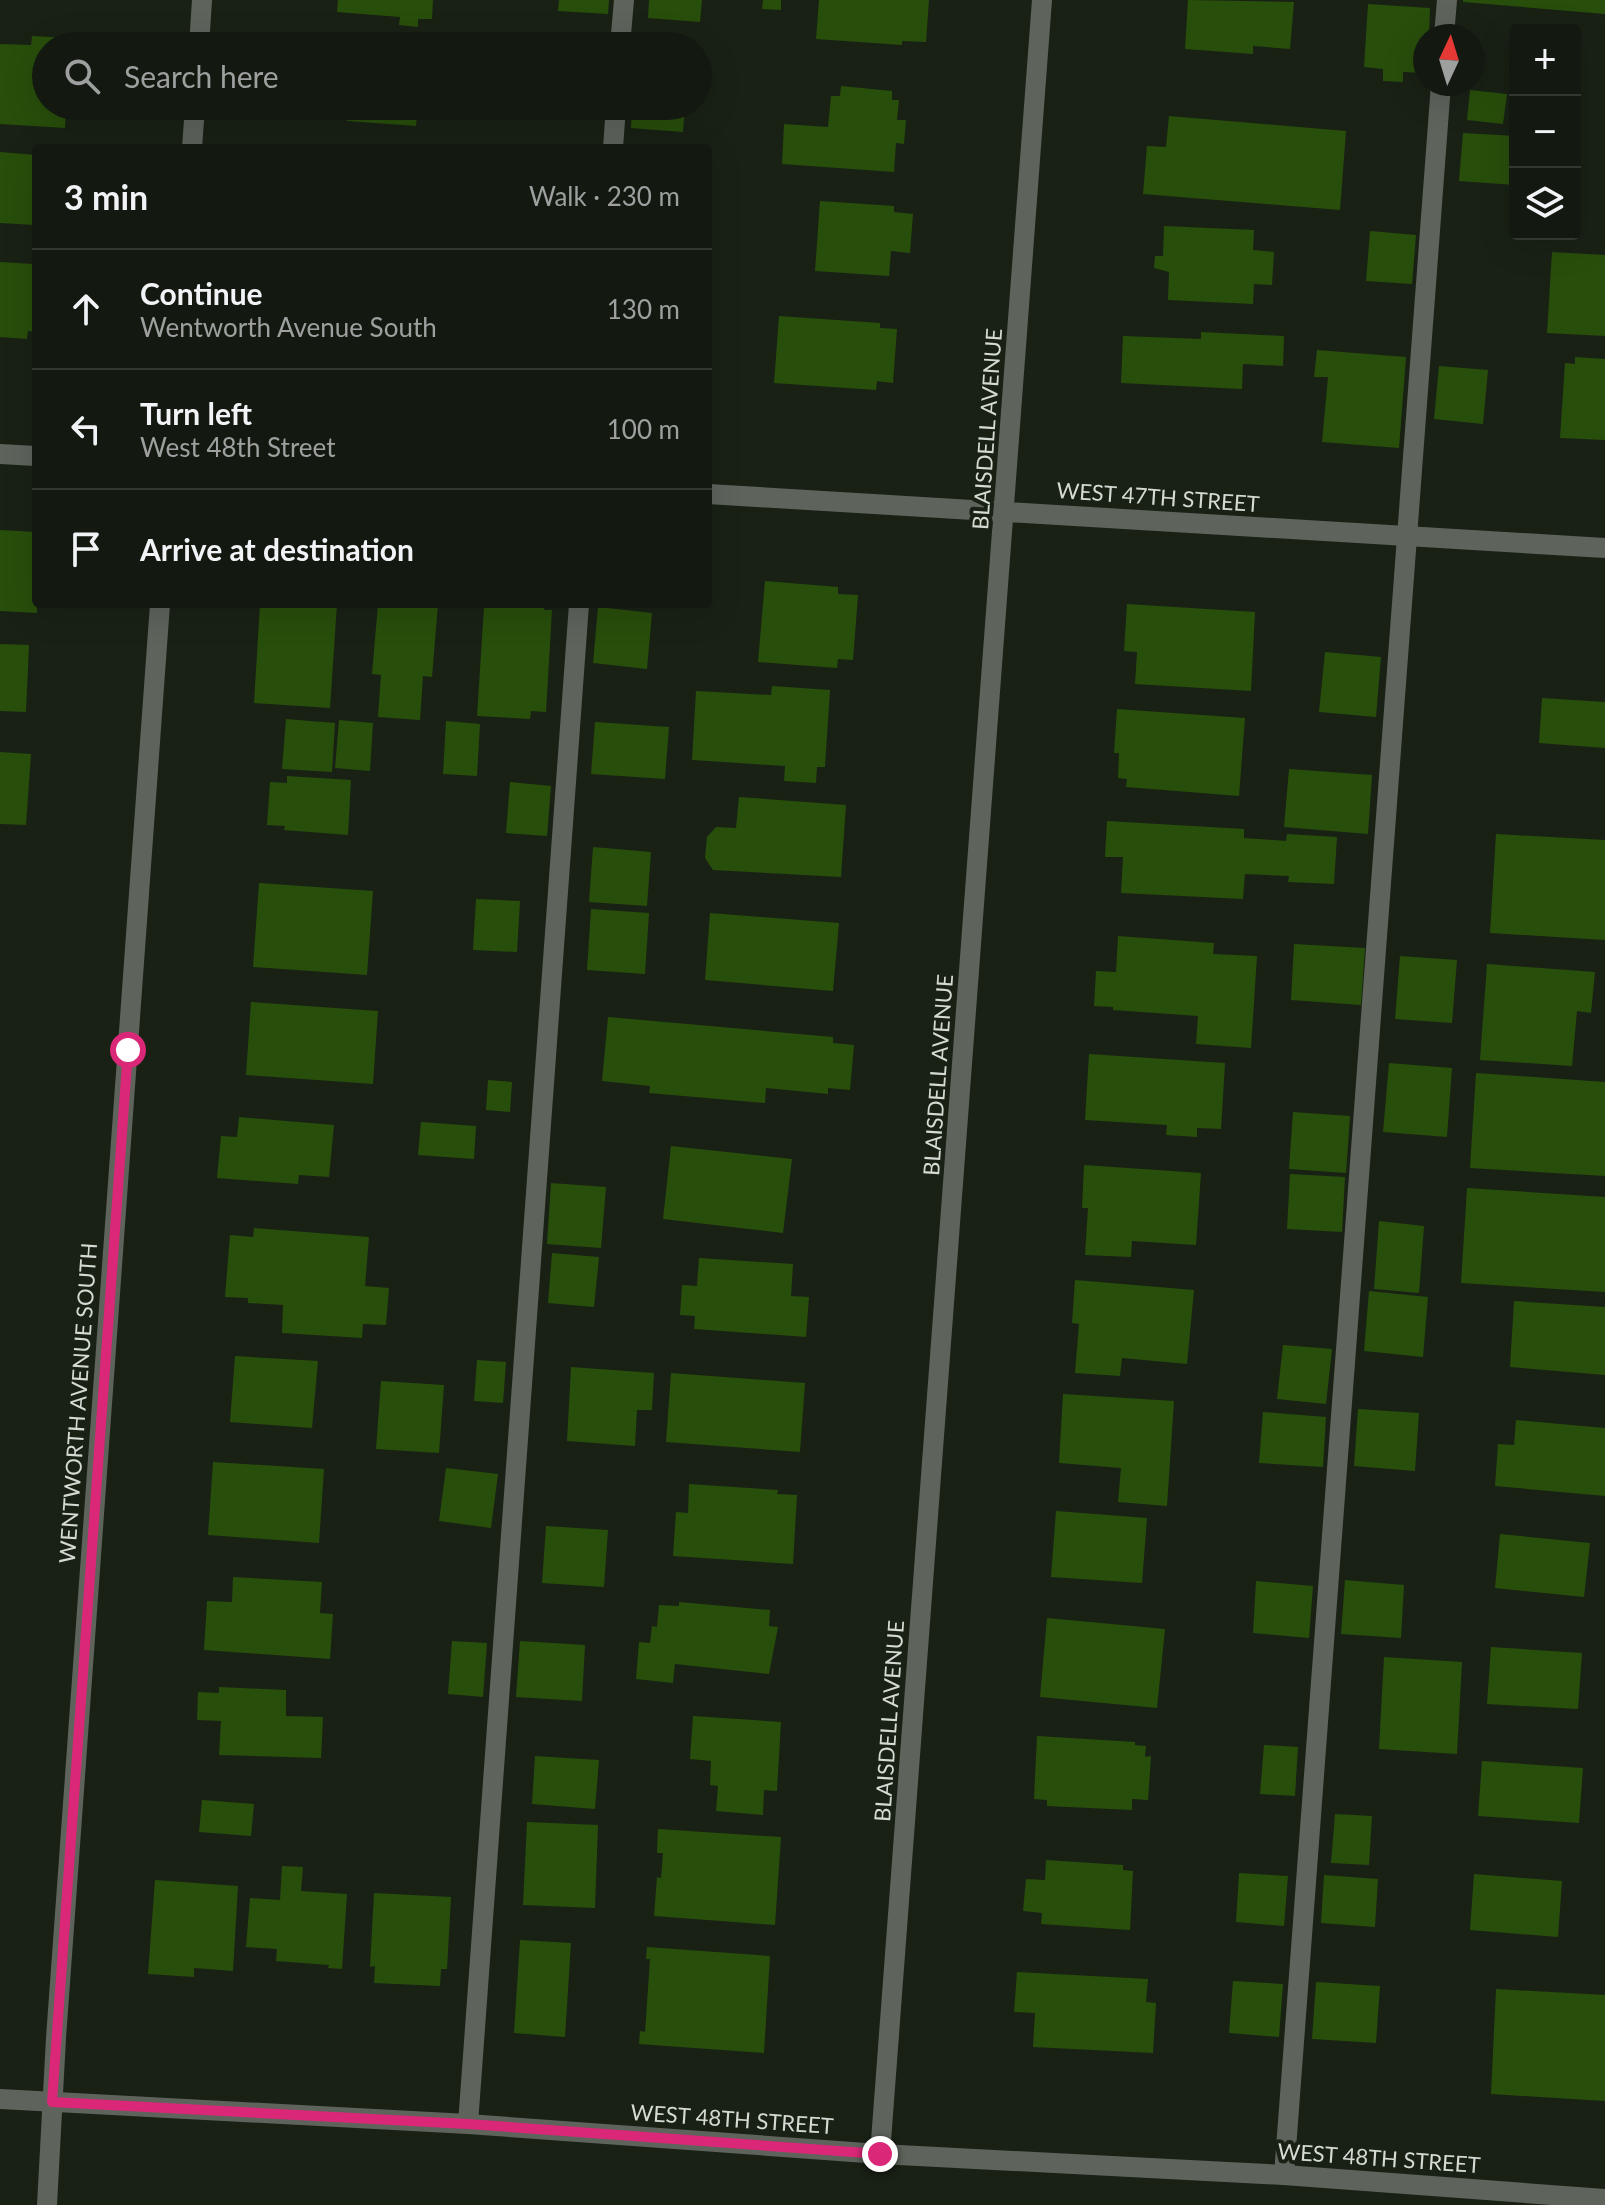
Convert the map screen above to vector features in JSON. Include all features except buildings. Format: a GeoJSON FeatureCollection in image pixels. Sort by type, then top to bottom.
{"type":"FeatureCollection","features":[{"type":"Feature","properties":{"kind":"street"},"geometry":{"type":"LineString","coordinates":[[200,32],[202,0]]}},
{"type":"Feature","properties":{"kind":"street"},"geometry":{"type":"LineString","coordinates":[[621,32],[624,0]]}},
{"type":"Feature","properties":{"kind":"street","name":"BLAISDELL AVENUE"},"geometry":{"type":"LineString","coordinates":[[880,2154],[1042,0]]}},
{"type":"Feature","properties":{"kind":"street"},"geometry":{"type":"LineString","coordinates":[[1445,24],[1447,0]]}},
{"type":"Feature","properties":{"kind":"street"},"geometry":{"type":"LineString","coordinates":[[1284,2175],[1440,96]]}},
{"type":"Feature","properties":{"kind":"street"},"geometry":{"type":"LineString","coordinates":[[192,144],[194,120]]}},
{"type":"Feature","properties":{"kind":"street"},"geometry":{"type":"LineString","coordinates":[[613,144],[615,120]]}},
{"type":"Feature","properties":{"kind":"street"},"geometry":{"type":"LineString","coordinates":[[0,454],[32,456]]}},
{"type":"Feature","properties":{"kind":"street","name":"WEST 47TH STREET"},"geometry":{"type":"LineString","coordinates":[[712,494],[1605,548]]}},
{"type":"Feature","properties":{"kind":"street","name":"WENTWORTH AVENUE SOUTH"},"geometry":{"type":"LineString","coordinates":[[47,2205],[160,608]]}},
{"type":"Feature","properties":{"kind":"street"},"geometry":{"type":"LineString","coordinates":[[468,2124],[579,608]]}},
{"type":"Feature","properties":{"kind":"street","name":"WEST 48TH STREET"},"geometry":{"type":"LineString","coordinates":[[0,2099],[468,2124],[880,2154],[1284,2175],[1605,2199]]}},
{"type":"Feature","properties":{"kind":"route"},"geometry":{"type":"LineString","coordinates":[[128,1050],[52,2102],[468,2124],[880,2154]]}}]}
